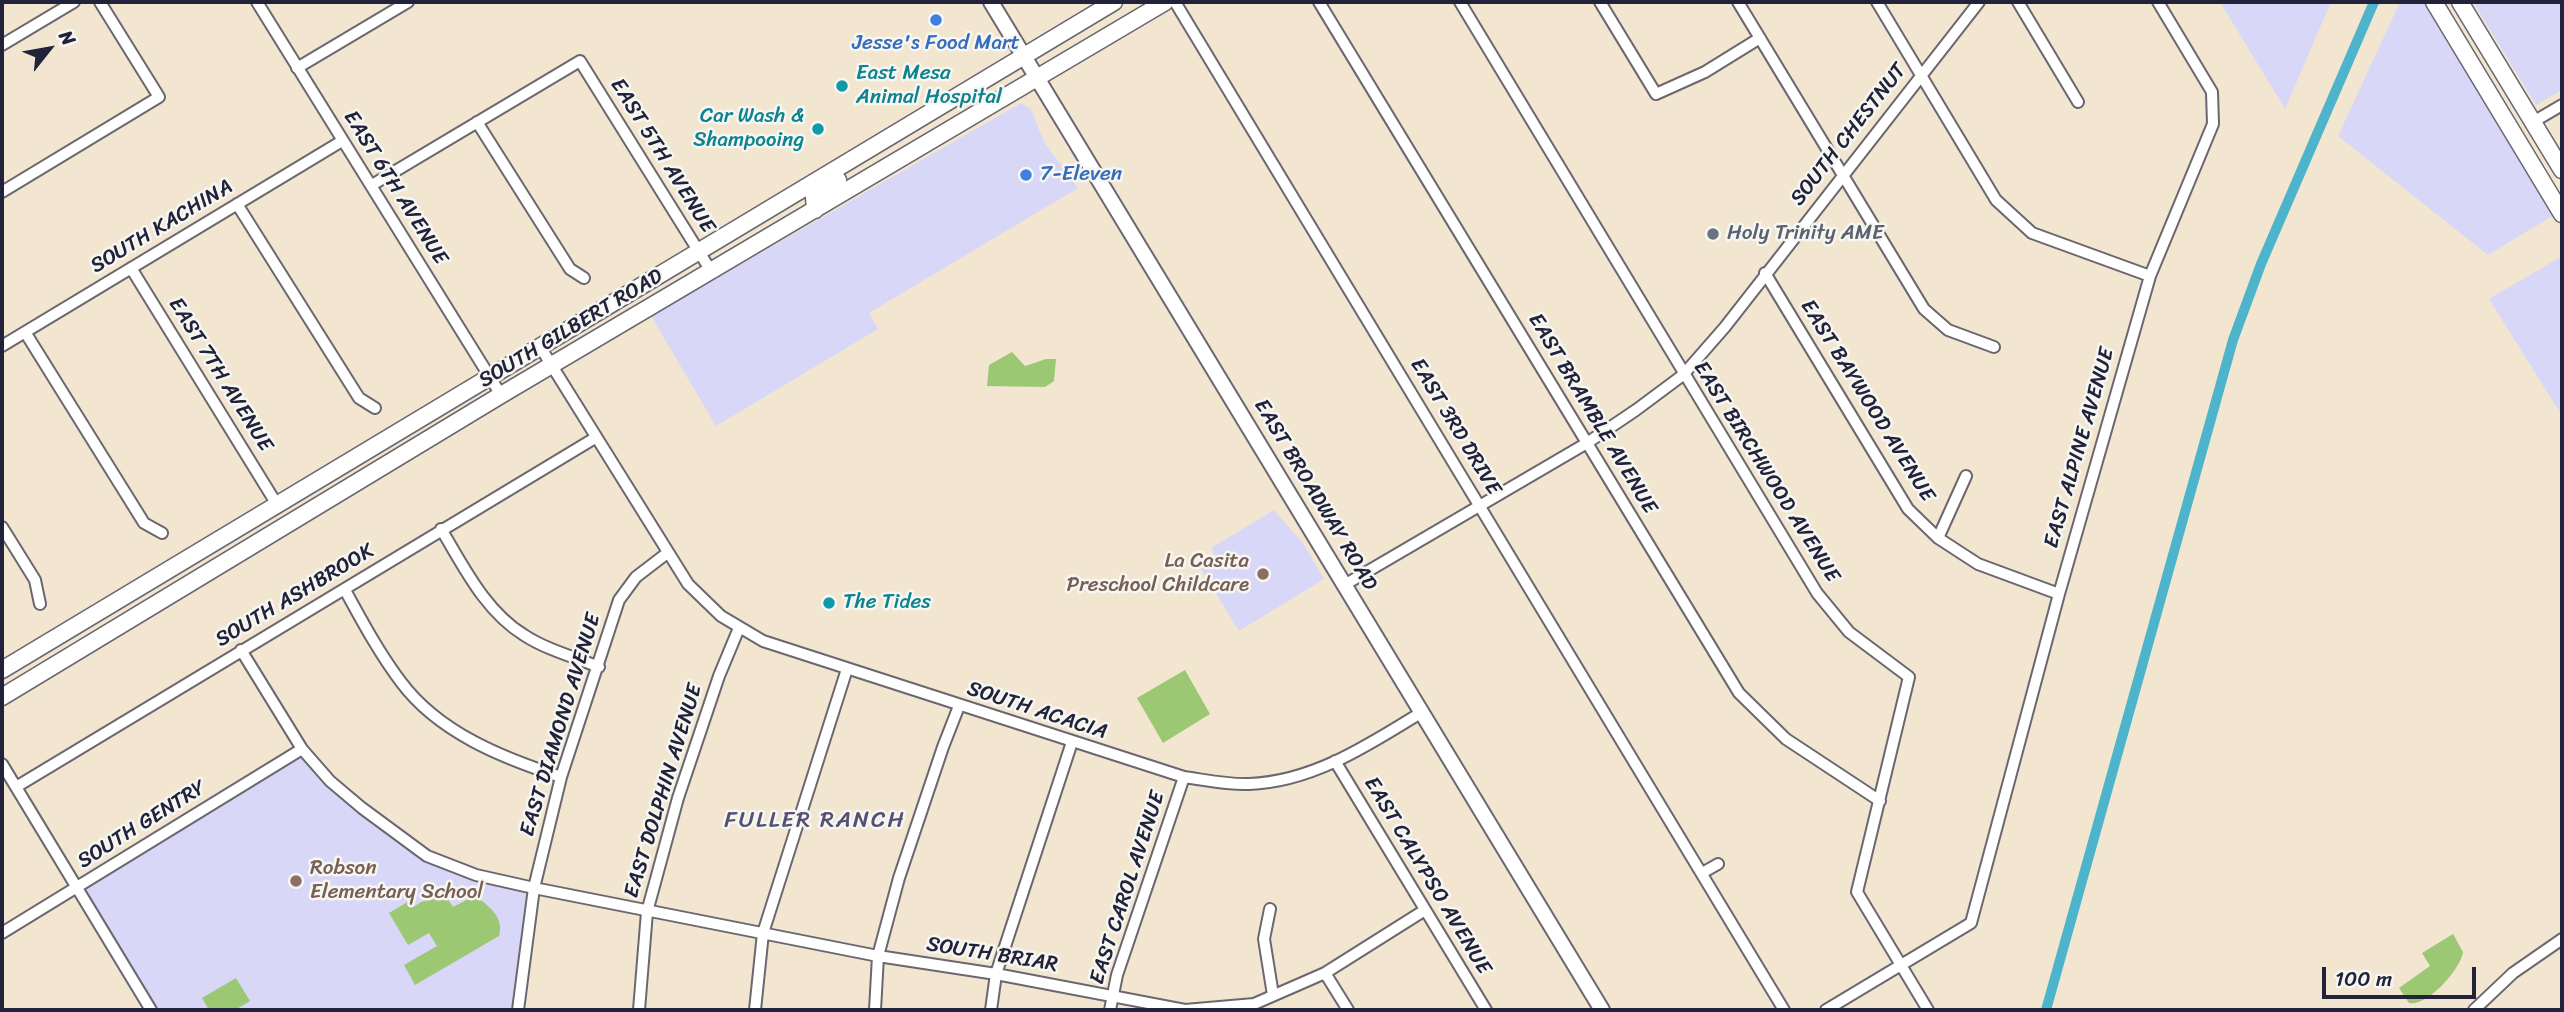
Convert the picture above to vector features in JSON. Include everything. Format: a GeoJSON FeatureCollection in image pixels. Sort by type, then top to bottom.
{"type":"FeatureCollection","features":[{"type":"Feature","properties":{"kind":"main road","name":"EAST BROADWAY ROAD"},"geometry":{"type":"LineString","coordinates":[[991,2],[1602,1010]]}},
{"type":"Feature","properties":{"kind":"main road","name":"SOUTH GILBERT ROAD"},"geometry":{"type":"LineString","coordinates":[[2,670],[1114,2]]}},
{"type":"Feature","properties":{"kind":"main road","name":"SOUTH GILBERT ROAD"},"geometry":{"type":"LineString","coordinates":[[2,697],[551,365],[1165,2]]}},
{"type":"Feature","properties":{"kind":"main road"},"geometry":{"type":"LineString","coordinates":[[2434,2],[2562,214]]}},
{"type":"Feature","properties":{"kind":"main road"},"geometry":{"type":"LineString","coordinates":[[2460,2],[2562,170]]}},
{"type":"Feature","properties":{"kind":"main road"},"geometry":{"type":"LineString","coordinates":[[2469,59],[2488,48]]}},
{"type":"Feature","properties":{"kind":"main road"},"geometry":{"type":"LineString","coordinates":[[815,210],[812,203],[816,195],[862,163],[872,147]]}},
{"type":"Feature","properties":{"kind":"main road"},"geometry":{"type":"LineString","coordinates":[[747,250],[778,218],[777,205]]}},
{"type":"Feature","properties":{"kind":"street"},"geometry":{"type":"LineString","coordinates":[[2,45],[74,2]]}},
{"type":"Feature","properties":{"kind":"street"},"geometry":{"type":"LineString","coordinates":[[2,192],[159,97],[100,2]]}},
{"type":"Feature","properties":{"kind":"street","name":"EAST 6TH AVENUE"},"geometry":{"type":"LineString","coordinates":[[257,2],[501,395]]}},
{"type":"Feature","properties":{"kind":"street"},"geometry":{"type":"LineString","coordinates":[[297,68],[408,2]]}},
{"type":"Feature","properties":{"kind":"street","name":"EAST 3RD DRIVE"},"geometry":{"type":"LineString","coordinates":[[1175,2],[1783,1010]]}},
{"type":"Feature","properties":{"kind":"street","name":"EAST BRAMBLE AVENUE"},"geometry":{"type":"LineString","coordinates":[[1319,2],[1739,693],[1786,738],[1880,801]]}},
{"type":"Feature","properties":{"kind":"street","name":"EAST BIRCHWOOD AVENUE"},"geometry":{"type":"LineString","coordinates":[[1460,2],[1817,593],[1849,632],[1909,677],[1857,892],[1900,966]]}},
{"type":"Feature","properties":{"kind":"street"},"geometry":{"type":"LineString","coordinates":[[1600,2],[1656,94],[1705,72],[1760,38]]}},
{"type":"Feature","properties":{"kind":"street"},"geometry":{"type":"LineString","coordinates":[[1738,2],[1924,309],[1948,331],[1994,347]]}},
{"type":"Feature","properties":{"kind":"street"},"geometry":{"type":"LineString","coordinates":[[1877,2],[1996,200],[2032,233],[2150,275]]}},
{"type":"Feature","properties":{"kind":"street","name":"SOUTH CHESTNUT"},"geometry":{"type":"LineString","coordinates":[[1346,584],[1587,443],[1683,375],[1979,2]]}},
{"type":"Feature","properties":{"kind":"street"},"geometry":{"type":"LineString","coordinates":[[2018,2],[2078,102]]}},
{"type":"Feature","properties":{"kind":"street","name":"EAST ALPINE AVENUE"},"geometry":{"type":"LineString","coordinates":[[1900,966],[1971,923],[2059,594],[2150,275],[2213,124],[2212,92],[2158,2]]}},
{"type":"Feature","properties":{"kind":"street","name":"EAST 5TH AVENUE"},"geometry":{"type":"LineString","coordinates":[[477,122],[580,61],[710,271]]}},
{"type":"Feature","properties":{"kind":"street"},"geometry":{"type":"LineString","coordinates":[[2533,122],[2562,105]]}},
{"type":"Feature","properties":{"kind":"street"},"geometry":{"type":"LineString","coordinates":[[372,185],[477,122],[570,269],[584,278]]}},
{"type":"Feature","properties":{"kind":"street","name":"SOUTH KACHINA"},"geometry":{"type":"LineString","coordinates":[[2,346],[342,141]]}},
{"type":"Feature","properties":{"kind":"street"},"geometry":{"type":"LineString","coordinates":[[237,204],[359,398],[375,408]]}},
{"type":"Feature","properties":{"kind":"street","name":"EAST 7TH AVENUE"},"geometry":{"type":"LineString","coordinates":[[131,268],[276,503]]}},
{"type":"Feature","properties":{"kind":"street","name":"EAST BAYWOOD AVENUE"},"geometry":{"type":"LineString","coordinates":[[1765,273],[1908,509],[1938,538],[1978,564],[2059,594]]}},
{"type":"Feature","properties":{"kind":"street"},"geometry":{"type":"LineString","coordinates":[[25,332],[144,523],[162,533]]}},
{"type":"Feature","properties":{"kind":"street","name":"SOUTH ACACIA"},"geometry":{"type":"LineString","coordinates":[[539,345],[666,554],[700,598],[739,628],[763,641],[1184,777],[1248,784],[1273,782],[1311,772],[1422,712]]}},
{"type":"Feature","properties":{"kind":"street","name":"SOUTH ASHBROOK"},"geometry":{"type":"LineString","coordinates":[[16,787],[595,438]]}},
{"type":"Feature","properties":{"kind":"street"},"geometry":{"type":"LineString","coordinates":[[1938,538],[1966,476]]}},
{"type":"Feature","properties":{"kind":"street"},"geometry":{"type":"LineString","coordinates":[[2,527],[35,580],[40,604]]}},
{"type":"Feature","properties":{"kind":"street"},"geometry":{"type":"LineString","coordinates":[[441,529],[478,590],[501,617],[524,636],[598,667]]}},
{"type":"Feature","properties":{"kind":"street","name":"EAST DIAMOND AVENUE"},"geometry":{"type":"LineString","coordinates":[[518,1010],[534,888],[561,777],[619,600],[636,577],[666,554]]}},
{"type":"Feature","properties":{"kind":"street"},"geometry":{"type":"LineString","coordinates":[[345,590],[402,685],[439,718],[508,760],[561,777]]}},
{"type":"Feature","properties":{"kind":"street","name":"EAST DOLPHIN AVENUE"},"geometry":{"type":"LineString","coordinates":[[639,1010],[647,912],[678,799],[719,676],[739,628]]}},
{"type":"Feature","properties":{"kind":"street","name":"SOUTH BRIAR"},"geometry":{"type":"LineString","coordinates":[[241,650],[302,749],[351,799],[427,856],[476,875],[534,888],[878,956],[996,974],[1185,1010],[1227,1009],[1254,1004],[1325,973],[1425,910]]}},
{"type":"Feature","properties":{"kind":"street"},"geometry":{"type":"LineString","coordinates":[[755,1010],[763,933],[847,668]]}},
{"type":"Feature","properties":{"kind":"street"},"geometry":{"type":"LineString","coordinates":[[875,1010],[878,956],[899,878],[943,747],[960,706]]}},
{"type":"Feature","properties":{"kind":"street"},"geometry":{"type":"LineString","coordinates":[[991,1010],[996,974],[1072,742]]}},
{"type":"Feature","properties":{"kind":"street","name":"SOUTH GENTRY"},"geometry":{"type":"LineString","coordinates":[[2,933],[302,749]]}},
{"type":"Feature","properties":{"kind":"street","name":"EAST CALYPSO AVENUE"},"geometry":{"type":"LineString","coordinates":[[1335,761],[1486,1010]]}},
{"type":"Feature","properties":{"kind":"street"},"geometry":{"type":"LineString","coordinates":[[2,764],[151,1010]]}},
{"type":"Feature","properties":{"kind":"street","name":"EAST CAROL AVENUE"},"geometry":{"type":"LineString","coordinates":[[1110,1010],[1112,995],[1184,777]]}},
{"type":"Feature","properties":{"kind":"street"},"geometry":{"type":"LineString","coordinates":[[1702,873],[1718,863]]}},
{"type":"Feature","properties":{"kind":"street"},"geometry":{"type":"LineString","coordinates":[[1270,909],[1264,939],[1273,995]]}},
{"type":"Feature","properties":{"kind":"street"},"geometry":{"type":"LineString","coordinates":[[2474,1010],[2513,973],[2562,939]]}},
{"type":"Feature","properties":{"kind":"street"},"geometry":{"type":"LineString","coordinates":[[1826,1010],[1900,966],[1928,1010]]}},
{"type":"Feature","properties":{"kind":"street"},"geometry":{"type":"LineString","coordinates":[[1325,973],[1348,1010]]}},
{"type":"Feature","properties":{"kind":"shaded area"},"geometry":{"type":"Polygon","coordinates":[[[2220,2],[2331,2],[2285,109],[2220,2]]]}},
{"type":"Feature","properties":{"kind":"shaded area"},"geometry":{"type":"Polygon","coordinates":[[[2400,2],[2425,2],[2554,215],[2488,255],[2338,136],[2400,2]]]}},
{"type":"Feature","properties":{"kind":"shaded area"},"geometry":{"type":"Polygon","coordinates":[[[2473,2],[2562,2],[2562,90],[2536,105],[2473,2]]]}},
{"type":"Feature","properties":{"kind":"shaded area"},"geometry":{"type":"Polygon","coordinates":[[[1021,103],[1031,109],[1044,142],[1078,188],[869,313],[878,329],[716,426],[651,316],[1021,103]]]}},
{"type":"Feature","properties":{"kind":"shaded area"},"geometry":{"type":"Polygon","coordinates":[[[2562,256],[2562,416],[2489,299],[2562,256]]]}},
{"type":"Feature","properties":{"kind":"shaded area","name":"La Casita Preschool Childcare"},"geometry":{"type":"Polygon","coordinates":[[[1274,510],[1303,543],[1324,579],[1239,631],[1201,569],[1217,559],[1211,548],[1274,510]]]}},
{"type":"Feature","properties":{"kind":"shaded area","name":"Robson Elementary School"},"geometry":{"type":"Polygon","coordinates":[[[302,749],[330,781],[427,856],[534,888],[518,1010],[151,1010],[77,888],[302,749]]]}},
{"type":"Feature","properties":{"kind":"green space"},"geometry":{"type":"Polygon","coordinates":[[[1012,352],[1025,366],[1046,359],[1056,359],[1054,381],[1045,387],[987,386],[989,365],[1012,352]]]}},
{"type":"Feature","properties":{"kind":"green space"},"geometry":{"type":"Polygon","coordinates":[[[1185,670],[1210,714],[1163,743],[1137,698],[1185,670]]]}},
{"type":"Feature","properties":{"kind":"green space"},"geometry":{"type":"Polygon","coordinates":[[[442,890],[453,907],[474,896],[485,903],[500,923],[499,936],[415,985],[404,965],[437,946],[429,933],[408,945],[389,913],[409,901],[413,907],[442,890]]]}},
{"type":"Feature","properties":{"kind":"green space"},"geometry":{"type":"Polygon","coordinates":[[[2453,934],[2463,952],[2456,968],[2442,985],[2425,999],[2409,1003],[2399,988],[2430,966],[2422,953],[2453,934]]]}},
{"type":"Feature","properties":{"kind":"green space"},"geometry":{"type":"Polygon","coordinates":[[[236,978],[250,1001],[235,1010],[209,1010],[202,998],[236,978]]]}},
{"type":"Feature","properties":{"kind":"waterway"},"geometry":{"type":"LineString","coordinates":[[2046,1010],[2233,340],[2261,264],[2374,2]]}},
{"type":"Feature","properties":{"kind":"place","name":"Jesse's Food Mart"},"geometry":{"type":"Point","coordinates":[936,20]}},
{"type":"Feature","properties":{"kind":"place","name":"East Mesa Animal Hospital"},"geometry":{"type":"Point","coordinates":[842,86]}},
{"type":"Feature","properties":{"kind":"place","name":"Car Wash & Shampooing"},"geometry":{"type":"Point","coordinates":[818,129]}},
{"type":"Feature","properties":{"kind":"place","name":"7-Eleven"},"geometry":{"type":"Point","coordinates":[1026,175]}},
{"type":"Feature","properties":{"kind":"place","name":"Holy Trinity AME"},"geometry":{"type":"Point","coordinates":[1713,234]}},
{"type":"Feature","properties":{"kind":"place","name":"La Casita Preschool Childcare"},"geometry":{"type":"Point","coordinates":[1263,574]}},
{"type":"Feature","properties":{"kind":"place","name":"The Tides"},"geometry":{"type":"Point","coordinates":[829,603]}},
{"type":"Feature","properties":{"kind":"place","name":"Robson Elementary School"},"geometry":{"type":"Point","coordinates":[296,881]}},
{"type":"Feature","properties":{"kind":"district","name":"FULLER RANCH"},"geometry":{"type":"Point","coordinates":[815,821]}}]}
